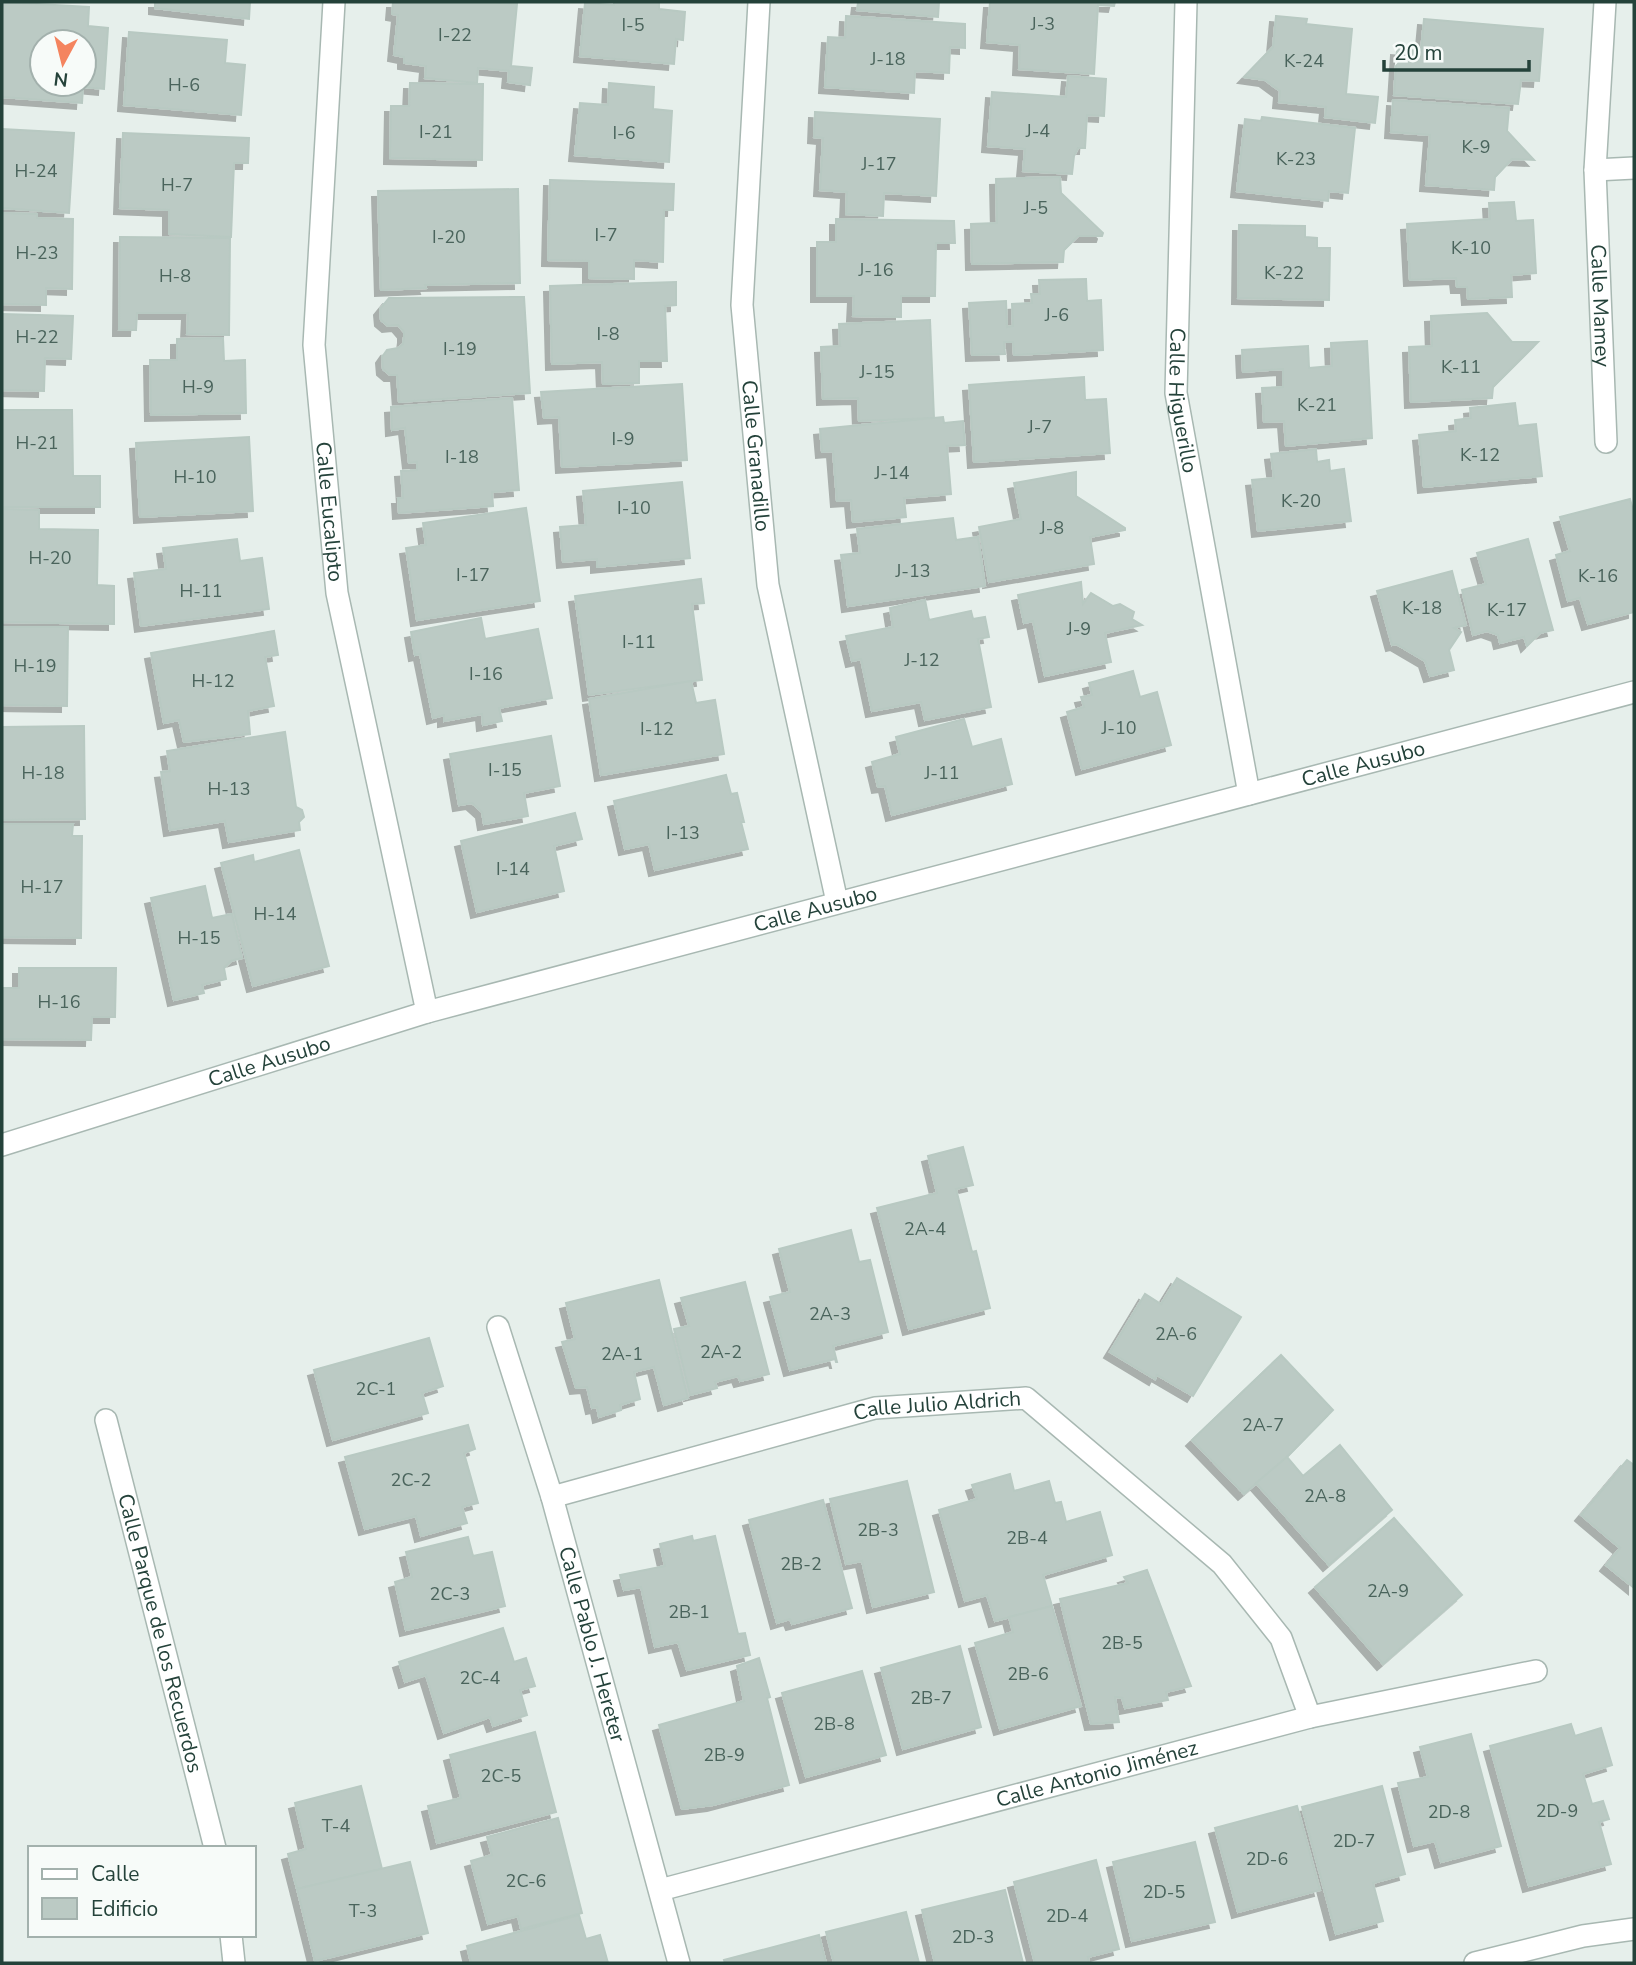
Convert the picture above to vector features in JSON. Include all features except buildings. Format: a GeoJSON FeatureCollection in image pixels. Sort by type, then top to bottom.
{"type":"FeatureCollection","features":[{"type":"Feature","properties":{"kind":"street","name":"Calle Eucalipto"},"geometry":{"type":"LineString","coordinates":[[334,2],[314,345],[337,593],[427,1012]]}},
{"type":"Feature","properties":{"kind":"street","name":"Calle Granadillo"},"geometry":{"type":"LineString","coordinates":[[760,2],[742,305],[768,585],[838,902]]}},
{"type":"Feature","properties":{"kind":"street","name":"Calle Higuerillo"},"geometry":{"type":"LineString","coordinates":[[1186,2],[1176,393],[1249,794]]}},
{"type":"Feature","properties":{"kind":"street","name":"Calle Mamey"},"geometry":{"type":"LineString","coordinates":[[1605,2],[1595,170],[1606,442]]}},
{"type":"Feature","properties":{"kind":"street"},"geometry":{"type":"LineString","coordinates":[[1595,170],[1634,167]]}},
{"type":"Feature","properties":{"kind":"street","name":"Calle Ausubo"},"geometry":{"type":"LineString","coordinates":[[2,1145],[427,1012],[1634,692]]}},
{"type":"Feature","properties":{"kind":"street","name":"Calle Pablo J. Hereter"},"geometry":{"type":"LineString","coordinates":[[498,1327],[552,1497],[678,1963]]}},
{"type":"Feature","properties":{"kind":"street","name":"Calle Julio Aldrich"},"geometry":{"type":"LineString","coordinates":[[552,1497],[875,1408],[1026,1398],[1222,1564],[1281,1638],[1310,1717]]}},
{"type":"Feature","properties":{"kind":"street","name":"Calle Parque de los Recuerdos"},"geometry":{"type":"LineString","coordinates":[[106,1420],[214,1846]]}},
{"type":"Feature","properties":{"kind":"street","name":"Calle Antonio Jiménez"},"geometry":{"type":"LineString","coordinates":[[660,1890],[1310,1717],[1536,1671]]}},
{"type":"Feature","properties":{"kind":"street"},"geometry":{"type":"LineString","coordinates":[[1475,1963],[1584,1936],[1634,1929]]}},
{"type":"Feature","properties":{"kind":"street"},"geometry":{"type":"LineString","coordinates":[[231,1937],[234,1963]]}}]}
